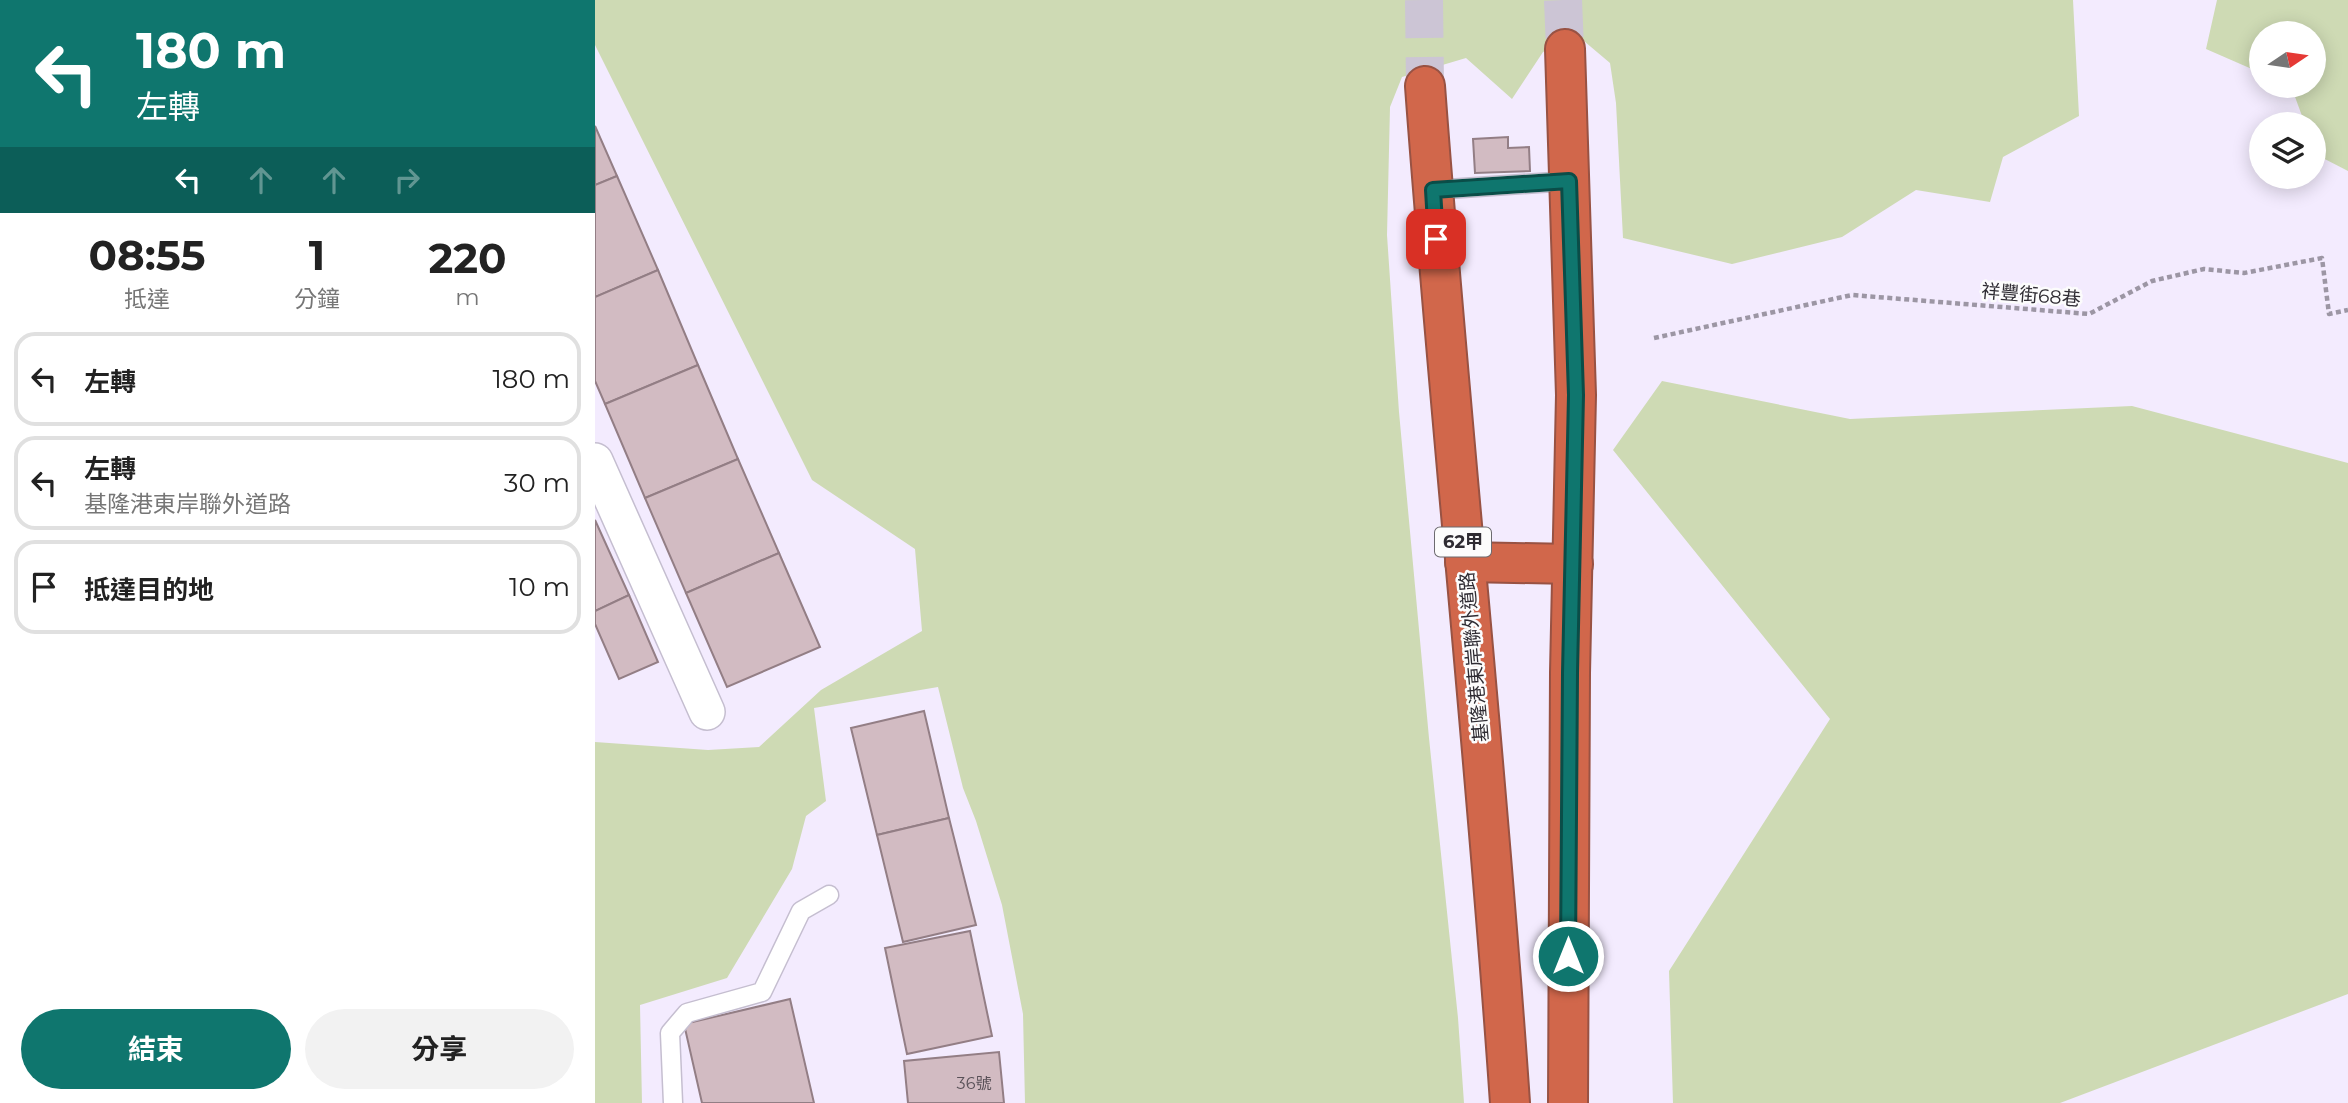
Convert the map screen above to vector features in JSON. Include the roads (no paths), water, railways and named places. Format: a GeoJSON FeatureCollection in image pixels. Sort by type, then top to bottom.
{"type":"FeatureCollection","features":[{"type":"Feature","properties":{"kind":"highway"},"geometry":{"type":"LineString","coordinates":[[1565,50],[1576,395],[1570,673],[1568,1103]]}},
{"type":"Feature","properties":{"kind":"highway","name":"基隆港東岸聯外道路"},"geometry":{"type":"LineString","coordinates":[[1425,86],[1510,1103]]}},
{"type":"Feature","properties":{"kind":"highway"},"geometry":{"type":"LineString","coordinates":[[1465,562],[1573,564]]}},
{"type":"Feature","properties":{"kind":"street"},"geometry":{"type":"LineString","coordinates":[[595,461],[604,506],[707,712]]}},
{"type":"Feature","properties":{"kind":"lane"},"geometry":{"type":"LineString","coordinates":[[1433,190],[1569,181]]}},
{"type":"Feature","properties":{"kind":"lane"},"geometry":{"type":"LineString","coordinates":[[673,1103],[670,1033],[687,1013],[762,992],[801,911],[829,895]]}},
{"type":"Feature","properties":{"kind":"tunnel"},"geometry":{"type":"LineString","coordinates":[[1424,0],[1425,86]]}},
{"type":"Feature","properties":{"kind":"tunnel"},"geometry":{"type":"LineString","coordinates":[[1563,0],[1565,49]]}}]}
